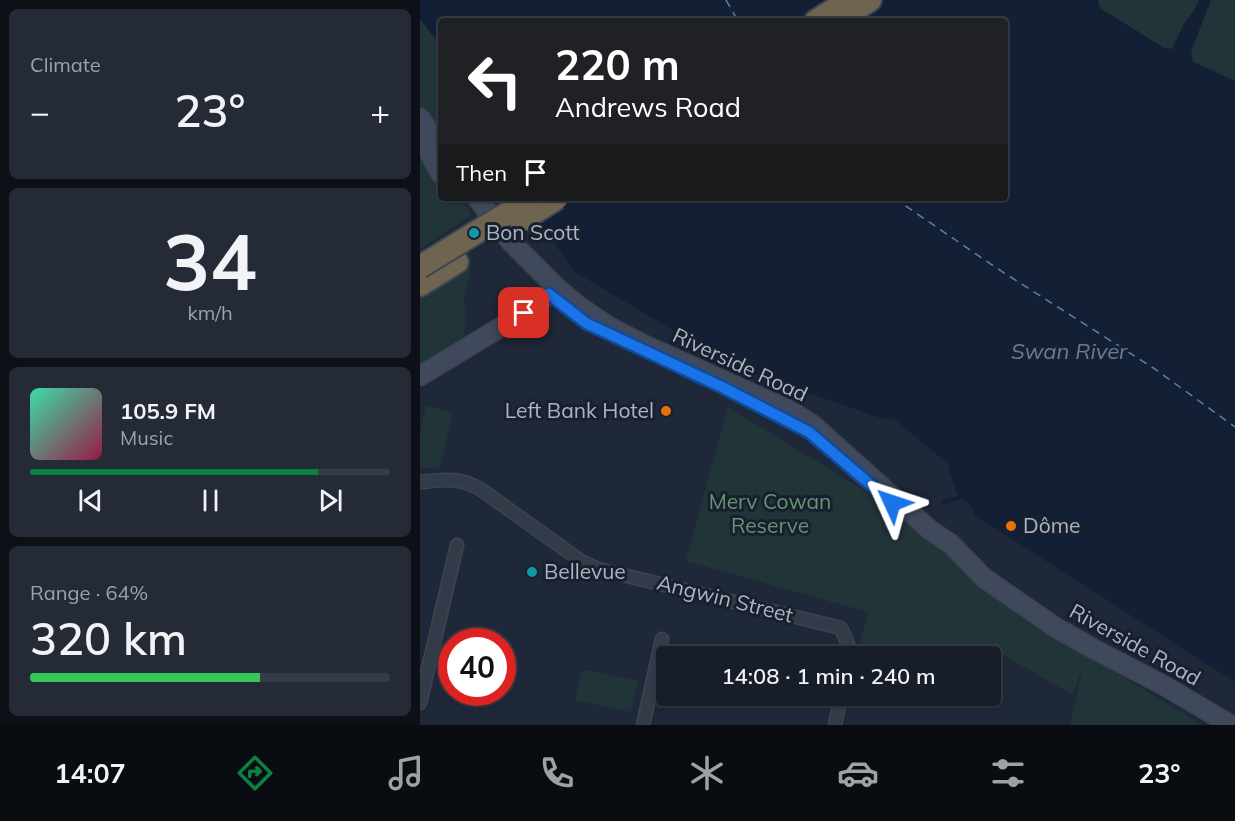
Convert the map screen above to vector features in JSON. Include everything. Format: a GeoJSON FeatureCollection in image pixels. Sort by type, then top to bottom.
{"type":"FeatureCollection","features":[{"type":"Feature","properties":{"kind":"highway"},"geometry":{"type":"LineString","coordinates":[[821,18],[849,0]]}},
{"type":"Feature","properties":{"kind":"highway"},"geometry":{"type":"LineString","coordinates":[[842,18],[870,0]]}},
{"type":"Feature","properties":{"kind":"highway"},"geometry":{"type":"LineString","coordinates":[[420,267],[527,201]]}},
{"type":"Feature","properties":{"kind":"highway"},"geometry":{"type":"LineString","coordinates":[[420,285],[552,201]]}},
{"type":"Feature","properties":{"kind":"street"},"geometry":{"type":"LineString","coordinates":[[420,118],[438,145]]}},
{"type":"Feature","properties":{"kind":"street"},"geometry":{"type":"LineString","coordinates":[[420,136],[438,169]]}},
{"type":"Feature","properties":{"kind":"street","name":"Riverside Road"},"geometry":{"type":"LineString","coordinates":[[468,201],[586,323],[722,387],[809,432],[860,474],[949,556],[1001,597],[1068,641],[1214,725]]}},
{"type":"Feature","properties":{"kind":"street","name":"Riverside Road"},"geometry":{"type":"LineString","coordinates":[[479,201],[553,291],[608,326],[789,410],[813,425],[930,530],[951,544],[984,578],[1055,627],[1163,685],[1231,725]]}},
{"type":"Feature","properties":{"kind":"street"},"geometry":{"type":"LineString","coordinates":[[420,376],[524,313],[553,291]]}},
{"type":"Feature","properties":{"kind":"street","name":"Angwin Street"},"geometry":{"type":"LineString","coordinates":[[420,482],[466,481],[581,561],[597,569],[841,628],[849,646]]}},
{"type":"Feature","properties":{"kind":"street"},"geometry":{"type":"LineString","coordinates":[[420,704],[457,545]]}},
{"type":"Feature","properties":{"kind":"street"},"geometry":{"type":"LineString","coordinates":[[643,725],[662,639]]}},
{"type":"Feature","properties":{"kind":"street"},"geometry":{"type":"LineString","coordinates":[[835,725],[839,706]]}},
{"type":"Feature","properties":{"kind":"green space"},"geometry":{"type":"Polygon","coordinates":[[[1098,0],[1199,0],[1172,49],[1164,48],[1100,8],[1098,0]]]}},
{"type":"Feature","properties":{"kind":"green space"},"geometry":{"type":"Polygon","coordinates":[[[1211,0],[1235,0],[1235,81],[1193,62],[1191,51],[1211,0]]]}},
{"type":"Feature","properties":{"kind":"green space"},"geometry":{"type":"Polygon","coordinates":[[[420,19],[438,42],[438,134],[420,107],[420,19]]]}},
{"type":"Feature","properties":{"kind":"green space"},"geometry":{"type":"Polygon","coordinates":[[[420,148],[438,181],[438,201],[459,201],[466,206],[471,215],[420,249],[420,148]]]}},
{"type":"Feature","properties":{"kind":"green space"},"geometry":{"type":"Polygon","coordinates":[[[468,264],[470,272],[464,298],[466,321],[462,341],[420,368],[420,298],[468,264]]]}},
{"type":"Feature","properties":{"kind":"green space"},"geometry":{"type":"Polygon","coordinates":[[[426,406],[453,412],[440,467],[420,469],[420,434],[426,406]]]}},
{"type":"Feature","properties":{"kind":"green space","name":"Merv Cowan Reserve"},"geometry":{"type":"Polygon","coordinates":[[[728,407],[899,512],[1086,654],[1202,725],[1070,725],[1083,665],[1073,695],[1001,654],[1001,646],[860,646],[868,612],[686,561],[728,407]]]}},
{"type":"Feature","properties":{"kind":"green space"},"geometry":{"type":"Polygon","coordinates":[[[586,670],[638,681],[631,712],[575,700],[581,672],[586,670]]]}},
{"type":"Feature","properties":{"kind":"water","name":"Swan River"},"geometry":{"type":"Polygon","coordinates":[[[420,0],[1098,0],[1100,8],[1164,48],[1172,49],[1199,0],[1211,0],[1191,51],[1193,62],[1235,81],[1235,682],[976,516],[969,504],[957,494],[947,463],[895,420],[877,417],[737,368],[575,272],[524,201],[1008,201],[1008,18],[438,18],[438,42],[420,19],[420,0]]]}},
{"type":"Feature","properties":{"kind":"waterway"},"geometry":{"type":"LineString","coordinates":[[943,502],[961,497]]}},
{"type":"Feature","properties":{"kind":"ferry route"},"geometry":{"type":"LineString","coordinates":[[726,0],[736,18]]}},
{"type":"Feature","properties":{"kind":"ferry route"},"geometry":{"type":"LineString","coordinates":[[898,201],[995,267],[1155,369],[1235,427]]}},
{"type":"Feature","properties":{"kind":"place","name":"Bon Scott"},"geometry":{"type":"Point","coordinates":[474,233]}},
{"type":"Feature","properties":{"kind":"place","name":"Left Bank Hotel"},"geometry":{"type":"Point","coordinates":[666,411]}},
{"type":"Feature","properties":{"kind":"place","name":"Dôme"},"geometry":{"type":"Point","coordinates":[1011,526]}},
{"type":"Feature","properties":{"kind":"place","name":"Bellevue"},"geometry":{"type":"Point","coordinates":[532,572]}},
{"type":"Feature","properties":{"kind":"route"},"geometry":{"type":"LineString","coordinates":[[524,313],[549,294],[586,323],[722,387],[809,432],[892,503]]}}]}
